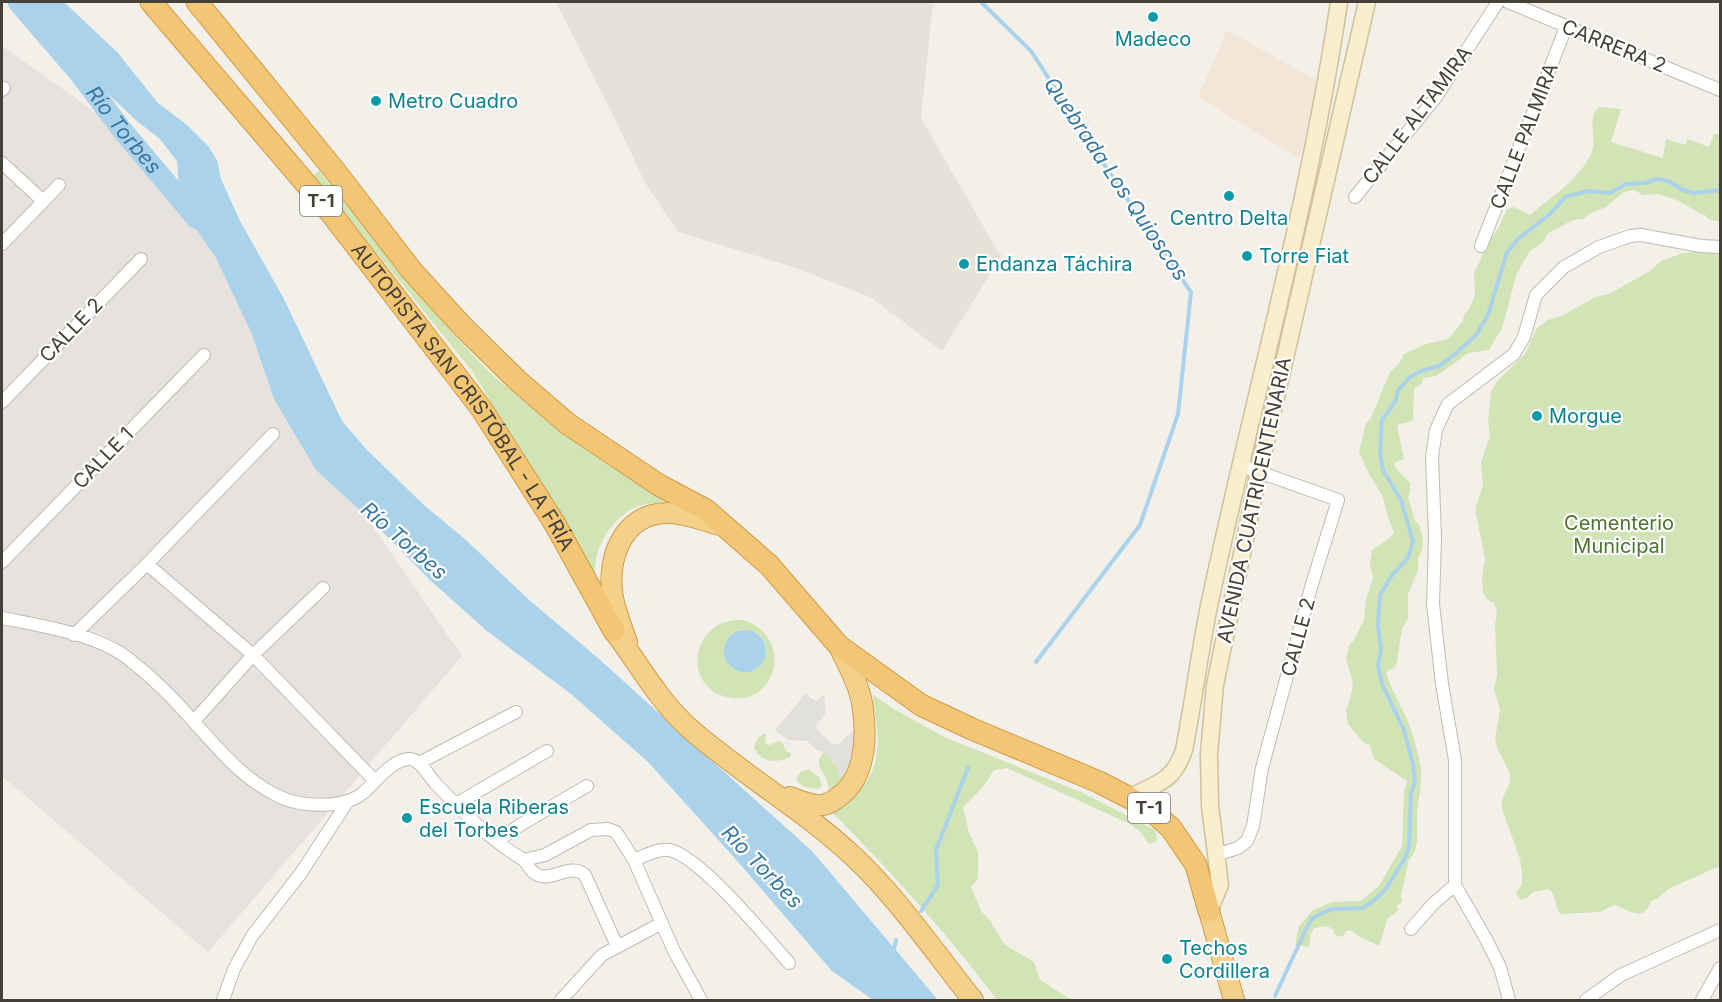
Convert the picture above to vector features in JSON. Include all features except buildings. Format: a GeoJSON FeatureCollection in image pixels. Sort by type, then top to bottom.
{"type":"FeatureCollection","features":[{"type":"Feature","properties":{"kind":"highway","name":"AUTOPISTA SAN CRISTÓBAL - LA FRÍA"},"geometry":{"type":"LineString","coordinates":[[151,2],[330,212],[481,408],[555,524],[614,631],[630,651],[646,679],[688,727],[728,760],[770,789]]}},
{"type":"Feature","properties":{"kind":"highway","name":"AUTOPISTA SAN CRISTÓBAL - LA FRÍA"},"geometry":{"type":"LineString","coordinates":[[196,2],[335,171],[412,271],[488,353],[568,424],[659,485],[706,510],[724,526]]}},
{"type":"Feature","properties":{"kind":"highway"},"geometry":{"type":"LineString","coordinates":[[630,651],[613,597],[612,566],[619,544],[630,525],[646,516],[669,512],[724,526]]}},
{"type":"Feature","properties":{"kind":"highway","name":"T-1"},"geometry":{"type":"LineString","coordinates":[[724,526],[780,577],[839,646],[921,705],[1130,797],[1147,807],[1171,828],[1196,865],[1234,1000]]}},
{"type":"Feature","properties":{"kind":"highway"},"geometry":{"type":"LineString","coordinates":[[770,789],[804,803],[824,805],[844,794],[856,775],[862,758],[863,709],[858,687],[839,646]]}},
{"type":"Feature","properties":{"kind":"highway","name":"T-1"},"geometry":{"type":"LineString","coordinates":[[770,789],[814,822],[854,857],[891,898],[973,1000]]}},
{"type":"Feature","properties":{"kind":"main road","name":"AVENIDA CUATRICENTENARIA"},"geometry":{"type":"LineString","coordinates":[[1130,797],[1171,776],[1179,766],[1184,750],[1209,611],[1298,218],[1340,2]]}},
{"type":"Feature","properties":{"kind":"main road","name":"AVENIDA CUATRICENTENARIA"},"geometry":{"type":"LineString","coordinates":[[1209,911],[1220,885],[1210,806],[1209,754],[1215,685],[1259,471],[1367,2]]}},
{"type":"Feature","properties":{"kind":"street","name":"CALLE ALTAMIRA"},"geometry":{"type":"LineString","coordinates":[[1355,197],[1436,97],[1498,2]]}},
{"type":"Feature","properties":{"kind":"street","name":"CARRERA 2"},"geometry":{"type":"LineString","coordinates":[[1508,2],[1720,90]]}},
{"type":"Feature","properties":{"kind":"street","name":"CALLE PALMIRA"},"geometry":{"type":"LineString","coordinates":[[1481,246],[1566,27]]}},
{"type":"Feature","properties":{"kind":"street"},"geometry":{"type":"LineString","coordinates":[[2,163],[43,201]]}},
{"type":"Feature","properties":{"kind":"street"},"geometry":{"type":"LineString","coordinates":[[3,240],[59,185]]}},
{"type":"Feature","properties":{"kind":"street"},"geometry":{"type":"LineString","coordinates":[[1509,1000],[1500,967],[1455,885],[1455,760],[1442,684],[1433,596],[1435,537],[1432,457],[1436,430],[1448,404],[1514,354],[1524,337],[1536,295],[1564,267],[1607,244],[1630,236],[1641,235],[1701,246],[1720,247]]}},
{"type":"Feature","properties":{"kind":"street","name":"CALLE 2"},"geometry":{"type":"LineString","coordinates":[[2,402],[141,259]]}},
{"type":"Feature","properties":{"kind":"street","name":"CALLE 1"},"geometry":{"type":"LineString","coordinates":[[2,562],[204,355]]}},
{"type":"Feature","properties":{"kind":"street"},"geometry":{"type":"LineString","coordinates":[[74,635],[147,564],[273,434]]}},
{"type":"Feature","properties":{"kind":"street","name":"CALLE 2"},"geometry":{"type":"LineString","coordinates":[[1216,855],[1238,848],[1247,841],[1253,826],[1262,768],[1312,584],[1338,500],[1242,466]]}},
{"type":"Feature","properties":{"kind":"street"},"geometry":{"type":"LineString","coordinates":[[147,564],[253,655],[375,781]]}},
{"type":"Feature","properties":{"kind":"street"},"geometry":{"type":"LineString","coordinates":[[194,721],[253,655],[323,588]]}},
{"type":"Feature","properties":{"kind":"street"},"geometry":{"type":"LineString","coordinates":[[2,618],[94,641],[129,659],[194,721],[233,765],[266,790],[283,798],[308,805],[348,801],[362,794],[402,761],[410,759],[419,763],[456,804],[508,851],[524,860],[534,873],[544,877],[574,869],[585,875],[617,946]]}},
{"type":"Feature","properties":{"kind":"street"},"geometry":{"type":"LineString","coordinates":[[419,763],[516,712]]}},
{"type":"Feature","properties":{"kind":"street"},"geometry":{"type":"LineString","coordinates":[[456,804],[547,751]]}},
{"type":"Feature","properties":{"kind":"street"},"geometry":{"type":"LineString","coordinates":[[497,841],[587,786]]}},
{"type":"Feature","properties":{"kind":"street"},"geometry":{"type":"LineString","coordinates":[[223,1000],[234,969],[252,936],[306,866],[348,801]]}},
{"type":"Feature","properties":{"kind":"street"},"geometry":{"type":"LineString","coordinates":[[524,860],[545,855],[591,830],[608,829],[616,832],[634,861],[674,951],[701,1000]]}},
{"type":"Feature","properties":{"kind":"street"},"geometry":{"type":"LineString","coordinates":[[634,861],[661,849],[680,853],[739,906],[789,963]]}},
{"type":"Feature","properties":{"kind":"street"},"geometry":{"type":"LineString","coordinates":[[1411,928],[1455,885]]}},
{"type":"Feature","properties":{"kind":"street"},"geometry":{"type":"LineString","coordinates":[[561,1000],[602,955],[662,923]]}},
{"type":"Feature","properties":{"kind":"street"},"geometry":{"type":"LineString","coordinates":[[1586,1000],[1621,975],[1720,930]]}},
{"type":"Feature","properties":{"kind":"street"},"geometry":{"type":"LineString","coordinates":[[1702,1000],[1720,968]]}},
{"type":"Feature","properties":{"kind":"shaded area"},"geometry":{"type":"Polygon","coordinates":[[[556,2],[933,2],[921,118],[1001,257],[942,351],[872,298],[799,269],[678,232],[644,181],[556,2]]]}},
{"type":"Feature","properties":{"kind":"shaded area"},"geometry":{"type":"Polygon","coordinates":[[[1227,30],[1318,81],[1300,159],[1198,97],[1227,30]]]}},
{"type":"Feature","properties":{"kind":"shaded area"},"geometry":{"type":"Polygon","coordinates":[[[2,46],[154,154],[202,225],[295,413],[462,656],[208,952],[2,776],[2,46]]]}},
{"type":"Feature","properties":{"kind":"shaded area"},"geometry":{"type":"Polygon","coordinates":[[[806,693],[817,701],[824,694],[826,713],[817,724],[816,729],[831,743],[835,745],[840,743],[857,727],[859,744],[848,771],[840,778],[836,766],[824,752],[817,750],[807,741],[788,740],[775,730],[806,693]]]}},
{"type":"Feature","properties":{"kind":"green space"},"geometry":{"type":"Polygon","coordinates":[[[1599,107],[1621,109],[1611,142],[1663,158],[1666,139],[1685,145],[1688,139],[1709,147],[1714,134],[1720,134],[1720,222],[1708,219],[1705,215],[1679,201],[1658,194],[1643,195],[1634,190],[1624,192],[1606,207],[1583,219],[1573,220],[1548,233],[1543,242],[1530,251],[1517,273],[1502,328],[1489,350],[1468,353],[1436,376],[1423,378],[1422,383],[1414,389],[1413,421],[1397,425],[1404,459],[1394,463],[1410,483],[1408,497],[1423,539],[1422,550],[1418,558],[1418,570],[1408,594],[1408,619],[1402,628],[1397,662],[1395,667],[1386,672],[1410,727],[1420,764],[1421,778],[1415,851],[1409,859],[1401,895],[1402,902],[1396,906],[1399,910],[1388,918],[1379,946],[1352,931],[1347,931],[1339,937],[1334,934],[1333,929],[1328,927],[1314,928],[1310,936],[1309,947],[1295,945],[1299,926],[1313,910],[1332,902],[1360,901],[1379,886],[1402,846],[1404,792],[1407,781],[1374,759],[1370,745],[1363,742],[1348,724],[1346,710],[1353,682],[1346,659],[1349,645],[1364,620],[1366,599],[1373,579],[1370,564],[1372,550],[1390,538],[1394,532],[1383,497],[1359,452],[1366,423],[1371,418],[1390,372],[1404,354],[1426,344],[1448,339],[1463,321],[1464,314],[1469,309],[1475,295],[1474,273],[1507,209],[1514,207],[1530,215],[1581,170],[1592,151],[1592,122],[1595,111],[1599,107]]]}},
{"type":"Feature","properties":{"kind":"green space"},"geometry":{"type":"Polygon","coordinates":[[[319,171],[454,335],[489,372],[548,422],[595,456],[673,503],[640,505],[618,519],[605,535],[597,554],[595,575],[561,515],[472,371],[314,175],[319,171]]]}},
{"type":"Feature","properties":{"kind":"green space","name":"Cementerio Municipal"},"geometry":{"type":"Polygon","coordinates":[[[1703,251],[1720,255],[1720,866],[1668,889],[1651,901],[1644,912],[1630,912],[1614,905],[1600,912],[1561,914],[1549,889],[1533,892],[1527,898],[1520,900],[1516,893],[1522,884],[1520,859],[1502,809],[1502,800],[1510,782],[1510,774],[1495,739],[1500,710],[1494,689],[1497,675],[1495,625],[1497,611],[1494,603],[1488,600],[1483,593],[1485,558],[1476,514],[1476,506],[1483,485],[1481,463],[1490,436],[1488,420],[1491,391],[1499,379],[1525,354],[1537,328],[1548,320],[1562,316],[1595,297],[1609,294],[1650,271],[1661,261],[1683,253],[1703,251]]]}},
{"type":"Feature","properties":{"kind":"green space"},"geometry":{"type":"Polygon","coordinates":[[[743,620],[759,628],[769,640],[774,653],[774,667],[769,680],[760,691],[748,697],[732,698],[716,693],[704,683],[699,670],[698,656],[702,642],[711,630],[725,622],[743,620]],[[741,630],[730,637],[726,643],[725,655],[735,669],[747,671],[757,668],[763,661],[766,653],[765,645],[761,637],[753,632],[741,630]]]}},
{"type":"Feature","properties":{"kind":"green space"},"geometry":{"type":"Polygon","coordinates":[[[873,695],[944,737],[1081,792],[1155,830],[1157,840],[1149,844],[1132,825],[1007,768],[994,770],[983,787],[963,807],[969,833],[978,852],[978,879],[971,887],[981,911],[989,919],[1004,944],[1034,962],[1040,980],[1072,1000],[997,1000],[918,903],[832,812],[863,786],[874,767],[878,742],[873,695]]]}},
{"type":"Feature","properties":{"kind":"green space"},"geometry":{"type":"Polygon","coordinates":[[[764,733],[765,743],[770,745],[782,742],[786,751],[791,753],[790,757],[774,761],[760,756],[754,747],[758,738],[764,733]]]}},
{"type":"Feature","properties":{"kind":"green space"},"geometry":{"type":"Polygon","coordinates":[[[824,752],[836,766],[840,777],[848,771],[833,789],[829,789],[826,777],[819,766],[824,752]]]}},
{"type":"Feature","properties":{"kind":"green space"},"geometry":{"type":"Polygon","coordinates":[[[810,770],[819,777],[822,785],[819,789],[804,787],[797,781],[801,772],[810,770]]]}},
{"type":"Feature","properties":{"kind":"water"},"geometry":{"type":"Polygon","coordinates":[[[10,2],[64,2],[117,52],[158,103],[187,125],[208,146],[217,160],[221,179],[240,221],[284,299],[342,421],[367,450],[425,506],[466,540],[528,599],[599,659],[812,851],[938,1000],[873,1000],[832,971],[648,762],[571,694],[487,631],[430,580],[375,524],[316,470],[274,399],[251,332],[216,258],[180,206],[177,161],[160,139],[138,122],[10,2]]]}},
{"type":"Feature","properties":{"kind":"water"},"geometry":{"type":"Polygon","coordinates":[[[745,630],[760,636],[766,651],[760,666],[745,672],[730,666],[724,651],[730,636],[745,630]]]}},
{"type":"Feature","properties":{"kind":"waterway","name":"Río Torbes"},"geometry":{"type":"LineString","coordinates":[[18,2],[79,73],[122,130],[197,219]]}},
{"type":"Feature","properties":{"kind":"waterway","name":"Quebrada Los Quioscos"},"geometry":{"type":"LineString","coordinates":[[981,2],[1031,51],[1113,178],[1191,292],[1178,414],[1140,525],[1036,662]]}},
{"type":"Feature","properties":{"kind":"waterway"},"geometry":{"type":"LineString","coordinates":[[1275,996],[1312,919],[1333,909],[1362,908],[1372,902],[1385,890],[1405,858],[1409,847],[1411,793],[1415,782],[1413,764],[1404,730],[1382,684],[1378,666],[1381,649],[1378,626],[1380,595],[1392,575],[1408,558],[1413,541],[1401,500],[1383,470],[1380,453],[1382,420],[1395,402],[1398,390],[1410,377],[1439,366],[1476,335],[1488,315],[1507,252],[1519,238],[1549,215],[1565,197],[1588,191],[1610,193],[1626,184],[1645,183],[1657,179],[1668,181],[1683,190],[1694,193],[1720,190]]}},
{"type":"Feature","properties":{"kind":"waterway","name":"Quebrada Los Quioscos"},"geometry":{"type":"LineString","coordinates":[[921,911],[938,885],[936,850],[968,768]]}},
{"type":"Feature","properties":{"kind":"waterway","name":"Quebrada Los Quioscos"},"geometry":{"type":"LineString","coordinates":[[893,954],[896,940]]}},
{"type":"Feature","properties":{"kind":"place","name":"Madeco"},"geometry":{"type":"Point","coordinates":[1153,17]}},
{"type":"Feature","properties":{"kind":"place","name":"Metro Cuadro"},"geometry":{"type":"Point","coordinates":[376,101]}},
{"type":"Feature","properties":{"kind":"place","name":"Centro Delta"},"geometry":{"type":"Point","coordinates":[1229,196]}},
{"type":"Feature","properties":{"kind":"place","name":"Torre Fiat"},"geometry":{"type":"Point","coordinates":[1247,256]}},
{"type":"Feature","properties":{"kind":"place","name":"Endanza Táchira"},"geometry":{"type":"Point","coordinates":[964,264]}},
{"type":"Feature","properties":{"kind":"place","name":"Morgue"},"geometry":{"type":"Point","coordinates":[1537,416]}},
{"type":"Feature","properties":{"kind":"place","name":"Escuela Riberas del Torbes"},"geometry":{"type":"Point","coordinates":[407,818]}},
{"type":"Feature","properties":{"kind":"place","name":"Techos Cordillera"},"geometry":{"type":"Point","coordinates":[1167,959]}}]}
